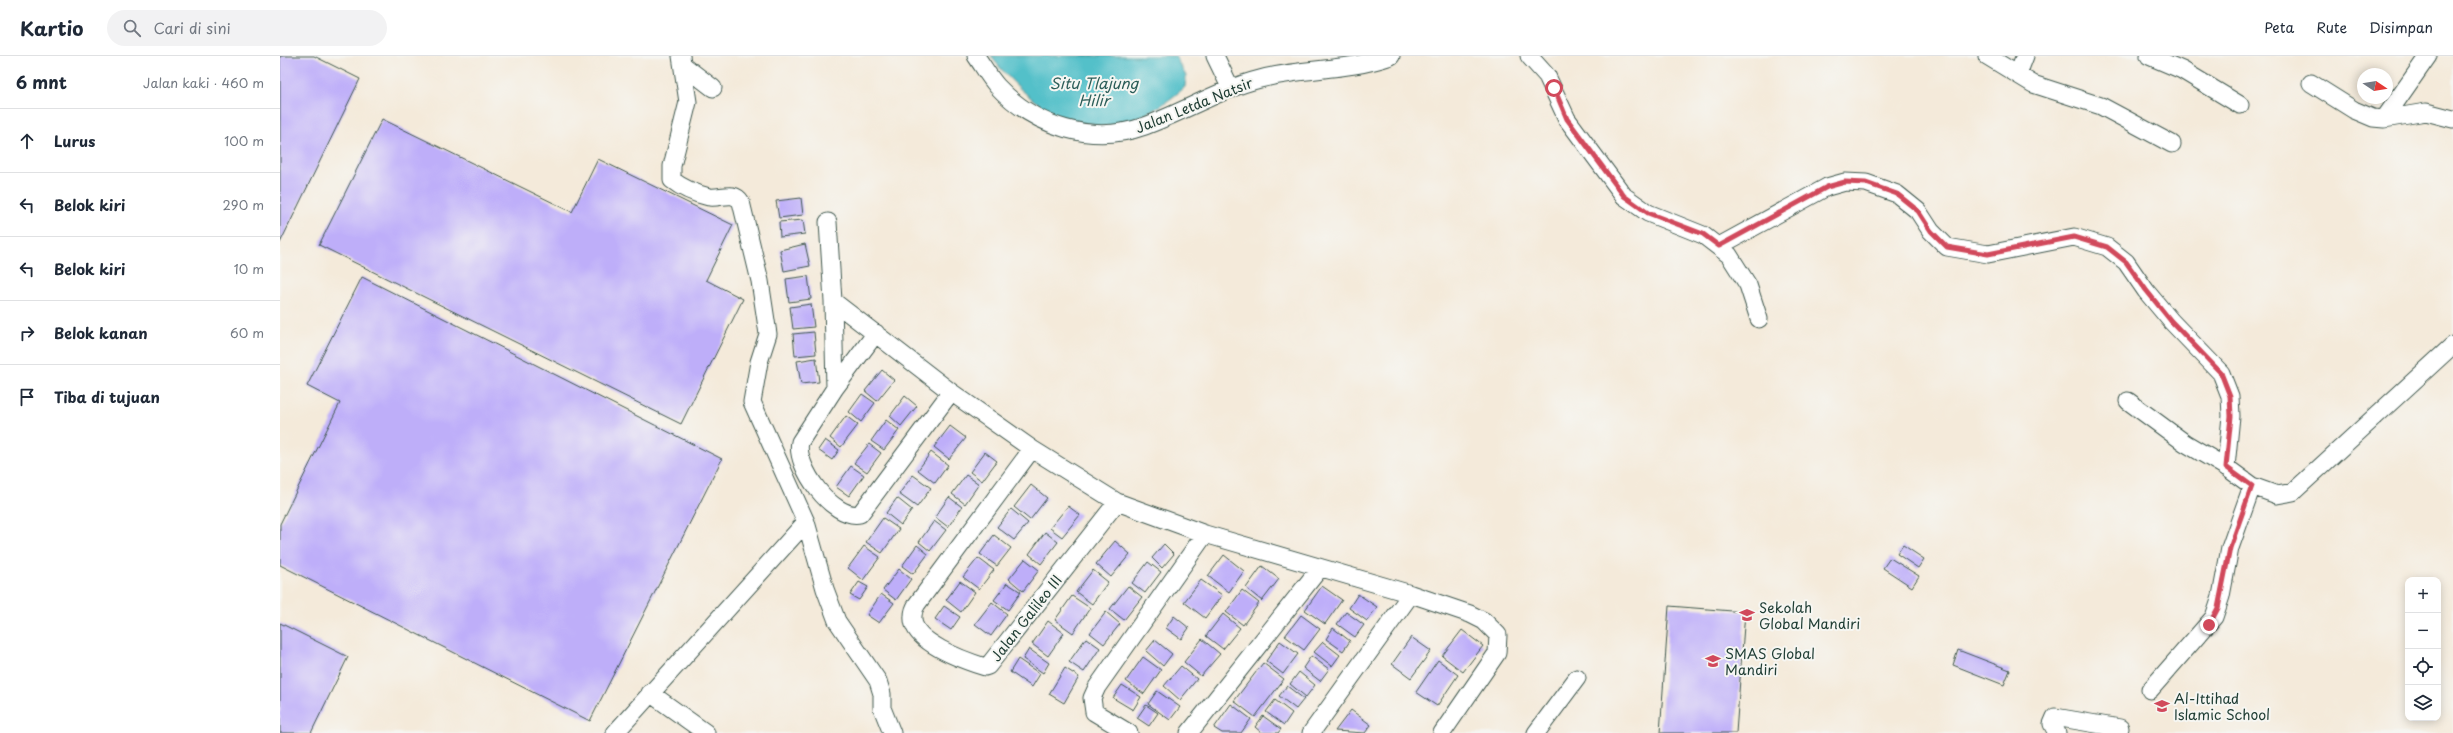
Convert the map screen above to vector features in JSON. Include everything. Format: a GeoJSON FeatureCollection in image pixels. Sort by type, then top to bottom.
{"type":"FeatureCollection","features":[{"type":"Feature","properties":{"kind":"street","name":"Jalan Letda Natsir"},"geometry":{"type":"LineString","coordinates":[[976,56],[996,85],[1030,113],[1049,124],[1101,135],[1123,132],[1145,126],[1246,83],[1276,75],[1350,67],[1391,56]]}},
{"type":"Feature","properties":{"kind":"street"},"geometry":{"type":"LineString","coordinates":[[1214,56],[1231,89]]}},
{"type":"Feature","properties":{"kind":"street"},"geometry":{"type":"LineString","coordinates":[[1529,56],[1547,76],[1567,119],[1624,196],[1648,213],[1703,234],[1729,255],[1741,271],[1748,284],[1759,318]]}},
{"type":"Feature","properties":{"kind":"street"},"geometry":{"type":"LineString","coordinates":[[1987,56],[2034,84],[2101,106],[2125,117],[2172,144]]}},
{"type":"Feature","properties":{"kind":"street"},"geometry":{"type":"LineString","coordinates":[[2018,74],[2024,56]]}},
{"type":"Feature","properties":{"kind":"street"},"geometry":{"type":"LineString","coordinates":[[2149,56],[2182,70],[2240,105]]}},
{"type":"Feature","properties":{"kind":"street"},"geometry":{"type":"LineString","coordinates":[[2384,119],[2428,56]]}},
{"type":"Feature","properties":{"kind":"street"},"geometry":{"type":"LineString","coordinates":[[682,60],[713,88]]}},
{"type":"Feature","properties":{"kind":"street"},"geometry":{"type":"LineString","coordinates":[[682,60],[688,102],[672,166],[672,180],[680,186],[704,195],[712,197],[734,196],[741,202],[762,288],[768,334],[759,362],[752,402],[806,522],[837,621],[878,681],[882,694],[882,708],[892,733]]}},
{"type":"Feature","properties":{"kind":"street"},"geometry":{"type":"LineString","coordinates":[[2311,83],[2354,110],[2372,118],[2384,119],[2418,112],[2453,119]]}},
{"type":"Feature","properties":{"kind":"street"},"geometry":{"type":"LineString","coordinates":[[1719,246],[1827,187],[1845,182],[1866,183],[1897,194],[1918,211],[1931,231],[1947,247],[1988,254],[2074,237],[2107,247],[2126,262],[2171,321],[2221,373],[2230,396],[2231,416],[2226,467]]}},
{"type":"Feature","properties":{"kind":"street"},"geometry":{"type":"LineString","coordinates":[[828,222],[833,301],[835,388]]}},
{"type":"Feature","properties":{"kind":"street"},"geometry":{"type":"LineString","coordinates":[[833,301],[951,392],[1032,449],[1117,502],[1205,534],[1411,594],[1470,614],[1484,621],[1498,635],[1497,653],[1442,733]]}},
{"type":"Feature","properties":{"kind":"street"},"geometry":{"type":"LineString","coordinates":[[876,333],[835,388],[800,442],[798,451],[801,463],[825,498],[847,514],[860,514],[951,392]]}},
{"type":"Feature","properties":{"kind":"street"},"geometry":{"type":"LineString","coordinates":[[2128,401],[2185,443],[2226,467],[2252,486],[2277,496],[2293,492],[2453,345]]}},
{"type":"Feature","properties":{"kind":"street","name":"Jalan Galileo III"},"geometry":{"type":"LineString","coordinates":[[1032,449],[916,604],[913,616],[916,629],[950,656],[985,667],[988,666],[1117,502]]}},
{"type":"Feature","properties":{"kind":"street"},"geometry":{"type":"LineString","coordinates":[[2150,690],[2214,617],[2222,596],[2230,548],[2252,486]]}},
{"type":"Feature","properties":{"kind":"street"},"geometry":{"type":"LineString","coordinates":[[615,733],[806,522]]}},
{"type":"Feature","properties":{"kind":"street"},"geometry":{"type":"LineString","coordinates":[[1129,733],[1094,712],[1092,698],[1096,687],[1205,534]]}},
{"type":"Feature","properties":{"kind":"street"},"geometry":{"type":"LineString","coordinates":[[1189,733],[1320,568]]}},
{"type":"Feature","properties":{"kind":"street"},"geometry":{"type":"LineString","coordinates":[[1311,733],[1411,594]]}},
{"type":"Feature","properties":{"kind":"street"},"geometry":{"type":"LineString","coordinates":[[1536,733],[1577,678]]}},
{"type":"Feature","properties":{"kind":"street"},"geometry":{"type":"LineString","coordinates":[[650,693],[706,733]]}},
{"type":"Feature","properties":{"kind":"street"},"geometry":{"type":"LineString","coordinates":[[2057,733],[2052,724],[2055,717],[2120,728]]}},
{"type":"Feature","properties":{"kind":"water","name":"Situ Tlajung Hilir"},"geometry":{"type":"Polygon","coordinates":[[[991,56],[1175,56],[1186,76],[1185,87],[1153,111],[1141,117],[1115,125],[1088,126],[1074,123],[1060,117],[1034,100],[999,67],[991,56]]]}},
{"type":"Feature","properties":{"kind":"building"},"geometry":{"type":"Polygon","coordinates":[[[280,56],[314,56],[360,79],[280,243],[280,56]]]}},
{"type":"Feature","properties":{"kind":"building"},"geometry":{"type":"Polygon","coordinates":[[[382,119],[572,212],[598,159],[733,225],[706,280],[743,299],[681,424],[319,245],[382,119]]]}},
{"type":"Feature","properties":{"kind":"building"},"geometry":{"type":"Polygon","coordinates":[[[801,198],[803,215],[779,218],[776,201],[801,198]]]}},
{"type":"Feature","properties":{"kind":"building"},"geometry":{"type":"Polygon","coordinates":[[[803,220],[805,234],[780,237],[779,222],[803,220]]]}},
{"type":"Feature","properties":{"kind":"building"},"geometry":{"type":"Polygon","coordinates":[[[805,244],[810,266],[784,271],[780,250],[805,244]]]}},
{"type":"Feature","properties":{"kind":"building"},"geometry":{"type":"Polygon","coordinates":[[[808,276],[811,299],[789,302],[786,279],[808,276]]]}},
{"type":"Feature","properties":{"kind":"building"},"geometry":{"type":"Polygon","coordinates":[[[362,277],[722,459],[590,721],[280,565],[280,524],[340,403],[307,386],[362,277]]]}},
{"type":"Feature","properties":{"kind":"building"},"geometry":{"type":"Polygon","coordinates":[[[811,304],[814,327],[793,329],[790,307],[811,304]]]}},
{"type":"Feature","properties":{"kind":"building"},"geometry":{"type":"Polygon","coordinates":[[[814,332],[816,354],[795,356],[793,334],[814,332]]]}},
{"type":"Feature","properties":{"kind":"building"},"geometry":{"type":"Polygon","coordinates":[[[816,358],[819,382],[801,384],[797,361],[816,358]]]}},
{"type":"Feature","properties":{"kind":"building"},"geometry":{"type":"Polygon","coordinates":[[[882,370],[894,380],[877,401],[865,391],[882,370]]]}},
{"type":"Feature","properties":{"kind":"building"},"geometry":{"type":"Polygon","coordinates":[[[862,394],[875,403],[861,422],[849,412],[862,394]]]}},
{"type":"Feature","properties":{"kind":"building"},"geometry":{"type":"Polygon","coordinates":[[[905,396],[917,406],[901,426],[890,416],[905,396]]]}},
{"type":"Feature","properties":{"kind":"building"},"geometry":{"type":"Polygon","coordinates":[[[846,416],[858,425],[841,447],[830,438],[846,416]]]}},
{"type":"Feature","properties":{"kind":"building"},"geometry":{"type":"Polygon","coordinates":[[[886,420],[899,430],[884,450],[871,441],[886,420]]]}},
{"type":"Feature","properties":{"kind":"building"},"geometry":{"type":"Polygon","coordinates":[[[950,426],[966,438],[949,459],[934,447],[950,426]]]}},
{"type":"Feature","properties":{"kind":"building"},"geometry":{"type":"Polygon","coordinates":[[[825,440],[839,450],[832,460],[818,450],[825,440]]]}},
{"type":"Feature","properties":{"kind":"building"},"geometry":{"type":"Polygon","coordinates":[[[869,444],[881,453],[867,472],[854,463],[869,444]]]}},
{"type":"Feature","properties":{"kind":"building"},"geometry":{"type":"Polygon","coordinates":[[[931,452],[948,465],[935,483],[918,470],[931,452]]]}},
{"type":"Feature","properties":{"kind":"building"},"geometry":{"type":"Polygon","coordinates":[[[985,452],[997,461],[982,481],[970,472],[985,452]]]}},
{"type":"Feature","properties":{"kind":"building"},"geometry":{"type":"Polygon","coordinates":[[[851,466],[864,475],[849,496],[836,487],[851,466]]]}},
{"type":"Feature","properties":{"kind":"building"},"geometry":{"type":"Polygon","coordinates":[[[913,475],[931,488],[917,507],[899,494],[913,475]]]}},
{"type":"Feature","properties":{"kind":"building"},"geometry":{"type":"Polygon","coordinates":[[[966,475],[979,484],[965,504],[952,494],[966,475]]]}},
{"type":"Feature","properties":{"kind":"building"},"geometry":{"type":"Polygon","coordinates":[[[1031,485],[1047,498],[1030,520],[1014,507],[1031,485]]]}},
{"type":"Feature","properties":{"kind":"building"},"geometry":{"type":"Polygon","coordinates":[[[949,497],[962,507],[948,527],[935,517],[949,497]]]}},
{"type":"Feature","properties":{"kind":"building"},"geometry":{"type":"Polygon","coordinates":[[[897,498],[912,510],[901,525],[886,513],[897,498]]]}},
{"type":"Feature","properties":{"kind":"building"},"geometry":{"type":"Polygon","coordinates":[[[1068,506],[1080,515],[1062,537],[1050,528],[1068,506]]]}},
{"type":"Feature","properties":{"kind":"building"},"geometry":{"type":"Polygon","coordinates":[[[1011,509],[1028,523],[1014,540],[997,527],[1011,509]]]}},
{"type":"Feature","properties":{"kind":"building"},"geometry":{"type":"Polygon","coordinates":[[[883,518],[899,529],[882,553],[866,542],[883,518]]]}},
{"type":"Feature","properties":{"kind":"building"},"geometry":{"type":"Polygon","coordinates":[[[934,521],[946,530],[930,551],[919,542],[934,521]]]}},
{"type":"Feature","properties":{"kind":"building"},"geometry":{"type":"Polygon","coordinates":[[[1045,532],[1058,542],[1041,564],[1029,554],[1045,532]]]}},
{"type":"Feature","properties":{"kind":"building"},"geometry":{"type":"Polygon","coordinates":[[[994,535],[1011,548],[997,566],[980,554],[994,535]]]}},
{"type":"Feature","properties":{"kind":"building"},"geometry":{"type":"Polygon","coordinates":[[[1115,541],[1130,554],[1111,577],[1096,564],[1115,541]]]}},
{"type":"Feature","properties":{"kind":"building"},"geometry":{"type":"Polygon","coordinates":[[[1164,544],[1174,554],[1162,568],[1152,558],[1164,544]]]}},
{"type":"Feature","properties":{"kind":"building"},"geometry":{"type":"Polygon","coordinates":[[[917,545],[928,554],[913,574],[902,566],[917,545]]]}},
{"type":"Feature","properties":{"kind":"building"},"geometry":{"type":"Polygon","coordinates":[[[1903,545],[1924,559],[1918,568],[1897,554],[1903,545]]]}},
{"type":"Feature","properties":{"kind":"building"},"geometry":{"type":"Polygon","coordinates":[[[864,546],[880,557],[863,580],[848,568],[864,546]]]}},
{"type":"Feature","properties":{"kind":"building"},"geometry":{"type":"Polygon","coordinates":[[[1224,555],[1244,571],[1229,592],[1208,576],[1224,555]]]}},
{"type":"Feature","properties":{"kind":"building"},"geometry":{"type":"Polygon","coordinates":[[[978,558],[994,570],[979,589],[963,577],[978,558]]]}},
{"type":"Feature","properties":{"kind":"building"},"geometry":{"type":"Polygon","coordinates":[[[1890,558],[1919,576],[1912,587],[1883,568],[1890,558]]]}},
{"type":"Feature","properties":{"kind":"building"},"geometry":{"type":"Polygon","coordinates":[[[1025,559],[1039,570],[1023,591],[1009,579],[1025,559]]]}},
{"type":"Feature","properties":{"kind":"building"},"geometry":{"type":"Polygon","coordinates":[[[1148,562],[1161,572],[1145,593],[1132,583],[1148,562]]]}},
{"type":"Feature","properties":{"kind":"building"},"geometry":{"type":"Polygon","coordinates":[[[1262,566],[1279,579],[1262,601],[1246,588],[1262,566]]]}},
{"type":"Feature","properties":{"kind":"building"},"geometry":{"type":"Polygon","coordinates":[[[899,569],[911,579],[896,600],[883,590],[899,569]]]}},
{"type":"Feature","properties":{"kind":"building"},"geometry":{"type":"Polygon","coordinates":[[[1093,570],[1108,582],[1092,604],[1076,592],[1093,570]]]}},
{"type":"Feature","properties":{"kind":"building"},"geometry":{"type":"Polygon","coordinates":[[[1201,580],[1222,595],[1205,618],[1184,602],[1201,580]]]}},
{"type":"Feature","properties":{"kind":"building"},"geometry":{"type":"Polygon","coordinates":[[[960,581],[975,592],[961,612],[946,600],[960,581]]]}},
{"type":"Feature","properties":{"kind":"building"},"geometry":{"type":"Polygon","coordinates":[[[859,582],[868,587],[859,600],[850,595],[859,582]]]}},
{"type":"Feature","properties":{"kind":"building"},"geometry":{"type":"Polygon","coordinates":[[[1007,583],[1021,592],[1008,610],[994,600],[1007,583]]]}},
{"type":"Feature","properties":{"kind":"building"},"geometry":{"type":"Polygon","coordinates":[[[1128,586],[1142,597],[1124,620],[1110,609],[1128,586]]]}},
{"type":"Feature","properties":{"kind":"building"},"geometry":{"type":"Polygon","coordinates":[[[1322,586],[1342,600],[1325,624],[1305,610],[1322,586]]]}},
{"type":"Feature","properties":{"kind":"building"},"geometry":{"type":"Polygon","coordinates":[[[1242,590],[1259,603],[1243,625],[1226,612],[1242,590]]]}},
{"type":"Feature","properties":{"kind":"building"},"geometry":{"type":"Polygon","coordinates":[[[881,594],[894,603],[879,623],[867,615],[881,594]]]}},
{"type":"Feature","properties":{"kind":"building"},"geometry":{"type":"Polygon","coordinates":[[[1358,594],[1377,607],[1367,621],[1349,608],[1358,594]]]}},
{"type":"Feature","properties":{"kind":"building"},"geometry":{"type":"Polygon","coordinates":[[[1072,596],[1090,608],[1073,633],[1055,620],[1072,596]]]}},
{"type":"Feature","properties":{"kind":"building"},"geometry":{"type":"Polygon","coordinates":[[[992,602],[1007,614],[991,636],[975,624],[992,602]]]}},
{"type":"Feature","properties":{"kind":"building"},"geometry":{"type":"Polygon","coordinates":[[[944,606],[960,617],[951,630],[935,619],[944,606]]]}},
{"type":"Feature","properties":{"kind":"building"},"geometry":{"type":"Polygon","coordinates":[[[1669,606],[1745,612],[1736,733],[1660,733],[1669,606]]]}},
{"type":"Feature","properties":{"kind":"building"},"geometry":{"type":"Polygon","coordinates":[[[1106,612],[1120,624],[1104,644],[1090,633],[1106,612]]]}},
{"type":"Feature","properties":{"kind":"building"},"geometry":{"type":"Polygon","coordinates":[[[1346,612],[1364,625],[1355,637],[1337,624],[1346,612]]]}},
{"type":"Feature","properties":{"kind":"building"},"geometry":{"type":"Polygon","coordinates":[[[1223,614],[1240,628],[1223,649],[1206,636],[1223,614]]]}},
{"type":"Feature","properties":{"kind":"building"},"geometry":{"type":"Polygon","coordinates":[[[1301,615],[1320,629],[1304,650],[1285,636],[1301,615]]]}},
{"type":"Feature","properties":{"kind":"building"},"geometry":{"type":"Polygon","coordinates":[[[1174,616],[1189,628],[1181,639],[1166,628],[1174,616]]]}},
{"type":"Feature","properties":{"kind":"building"},"geometry":{"type":"Polygon","coordinates":[[[1048,621],[1064,633],[1048,656],[1032,644],[1048,621]]]}},
{"type":"Feature","properties":{"kind":"building"},"geometry":{"type":"Polygon","coordinates":[[[280,623],[348,657],[311,733],[280,733],[280,623]]]}},
{"type":"Feature","properties":{"kind":"building"},"geometry":{"type":"Polygon","coordinates":[[[1333,628],[1350,641],[1343,651],[1326,639],[1333,628]]]}},
{"type":"Feature","properties":{"kind":"building"},"geometry":{"type":"Polygon","coordinates":[[[1462,630],[1483,646],[1463,672],[1442,656],[1462,630]]]}},
{"type":"Feature","properties":{"kind":"building"},"geometry":{"type":"Polygon","coordinates":[[[1411,637],[1431,651],[1411,678],[1392,664],[1411,637]]]}},
{"type":"Feature","properties":{"kind":"building"},"geometry":{"type":"Polygon","coordinates":[[[1086,638],[1100,648],[1084,672],[1069,662],[1086,638]]]}},
{"type":"Feature","properties":{"kind":"building"},"geometry":{"type":"Polygon","coordinates":[[[1202,639],[1220,654],[1201,676],[1184,662],[1202,639]]]}},
{"type":"Feature","properties":{"kind":"building"},"geometry":{"type":"Polygon","coordinates":[[[1155,640],[1172,654],[1163,666],[1146,651],[1155,640]]]}},
{"type":"Feature","properties":{"kind":"building"},"geometry":{"type":"Polygon","coordinates":[[[1280,641],[1298,654],[1283,674],[1266,661],[1280,641]]]}},
{"type":"Feature","properties":{"kind":"building"},"geometry":{"type":"Polygon","coordinates":[[[1323,642],[1340,655],[1332,666],[1314,652],[1323,642]]]}},
{"type":"Feature","properties":{"kind":"building"},"geometry":{"type":"Polygon","coordinates":[[[1029,649],[1049,663],[1043,673],[1023,659],[1029,649]]]}},
{"type":"Feature","properties":{"kind":"building"},"geometry":{"type":"Polygon","coordinates":[[[1958,650],[2010,670],[2004,685],[1953,665],[1958,650]]]}},
{"type":"Feature","properties":{"kind":"building"},"geometry":{"type":"Polygon","coordinates":[[[1311,656],[1329,669],[1320,681],[1303,668],[1311,656]]]}},
{"type":"Feature","properties":{"kind":"building"},"geometry":{"type":"Polygon","coordinates":[[[1143,657],[1161,670],[1144,694],[1126,681],[1143,657]]]}},
{"type":"Feature","properties":{"kind":"building"},"geometry":{"type":"Polygon","coordinates":[[[1018,659],[1040,674],[1032,687],[1010,672],[1018,659]]]}},
{"type":"Feature","properties":{"kind":"building"},"geometry":{"type":"Polygon","coordinates":[[[1438,660],[1458,675],[1437,706],[1416,692],[1438,660]]]}},
{"type":"Feature","properties":{"kind":"building"},"geometry":{"type":"Polygon","coordinates":[[[1263,663],[1284,679],[1255,717],[1234,701],[1263,663]]]}},
{"type":"Feature","properties":{"kind":"building"},"geometry":{"type":"Polygon","coordinates":[[[1181,666],[1197,679],[1180,700],[1164,686],[1181,666]]]}},
{"type":"Feature","properties":{"kind":"building"},"geometry":{"type":"Polygon","coordinates":[[[1065,668],[1079,677],[1064,703],[1049,694],[1065,668]]]}},
{"type":"Feature","properties":{"kind":"building"},"geometry":{"type":"Polygon","coordinates":[[[1299,672],[1315,685],[1306,697],[1290,684],[1299,672]]]}},
{"type":"Feature","properties":{"kind":"building"},"geometry":{"type":"Polygon","coordinates":[[[1122,685],[1141,697],[1133,710],[1113,698],[1122,685]]]}},
{"type":"Feature","properties":{"kind":"building"},"geometry":{"type":"Polygon","coordinates":[[[1287,686],[1304,699],[1296,709],[1279,696],[1287,686]]]}},
{"type":"Feature","properties":{"kind":"building"},"geometry":{"type":"Polygon","coordinates":[[[1157,691],[1180,707],[1170,720],[1148,704],[1157,691]]]}},
{"type":"Feature","properties":{"kind":"building"},"geometry":{"type":"Polygon","coordinates":[[[1275,700],[1292,713],[1284,725],[1266,712],[1275,700]]]}},
{"type":"Feature","properties":{"kind":"building"},"geometry":{"type":"Polygon","coordinates":[[[1231,704],[1251,719],[1241,733],[1222,733],[1214,728],[1231,704]]]}},
{"type":"Feature","properties":{"kind":"building"},"geometry":{"type":"Polygon","coordinates":[[[1146,705],[1158,713],[1149,726],[1137,718],[1146,705]]]}},
{"type":"Feature","properties":{"kind":"building"},"geometry":{"type":"Polygon","coordinates":[[[1351,710],[1371,725],[1365,733],[1335,731],[1351,710]]]}},
{"type":"Feature","properties":{"kind":"building"},"geometry":{"type":"Polygon","coordinates":[[[1263,716],[1281,729],[1278,733],[1262,733],[1255,727],[1263,716]]]}},
{"type":"Feature","properties":{"kind":"place","name":"Sekolah Global Mandiri"},"geometry":{"type":"Point","coordinates":[1747,615]}},
{"type":"Feature","properties":{"kind":"place","name":"SMAS Global Mandiri"},"geometry":{"type":"Point","coordinates":[1713,661]}},
{"type":"Feature","properties":{"kind":"place","name":"Al-Ittihad Islamic School"},"geometry":{"type":"Point","coordinates":[2162,706]}},
{"type":"Feature","properties":{"kind":"route"},"geometry":{"type":"LineString","coordinates":[[1554,88],[1567,119],[1624,196],[1648,213],[1703,234],[1719,246],[1827,187],[1845,182],[1866,183],[1897,194],[1918,211],[1931,231],[1947,247],[1988,254],[2074,237],[2107,247],[2126,262],[2171,321],[2221,373],[2230,396],[2231,416],[2226,467],[2252,486],[2230,548],[2222,596],[2214,617],[2209,625]]}}]}
